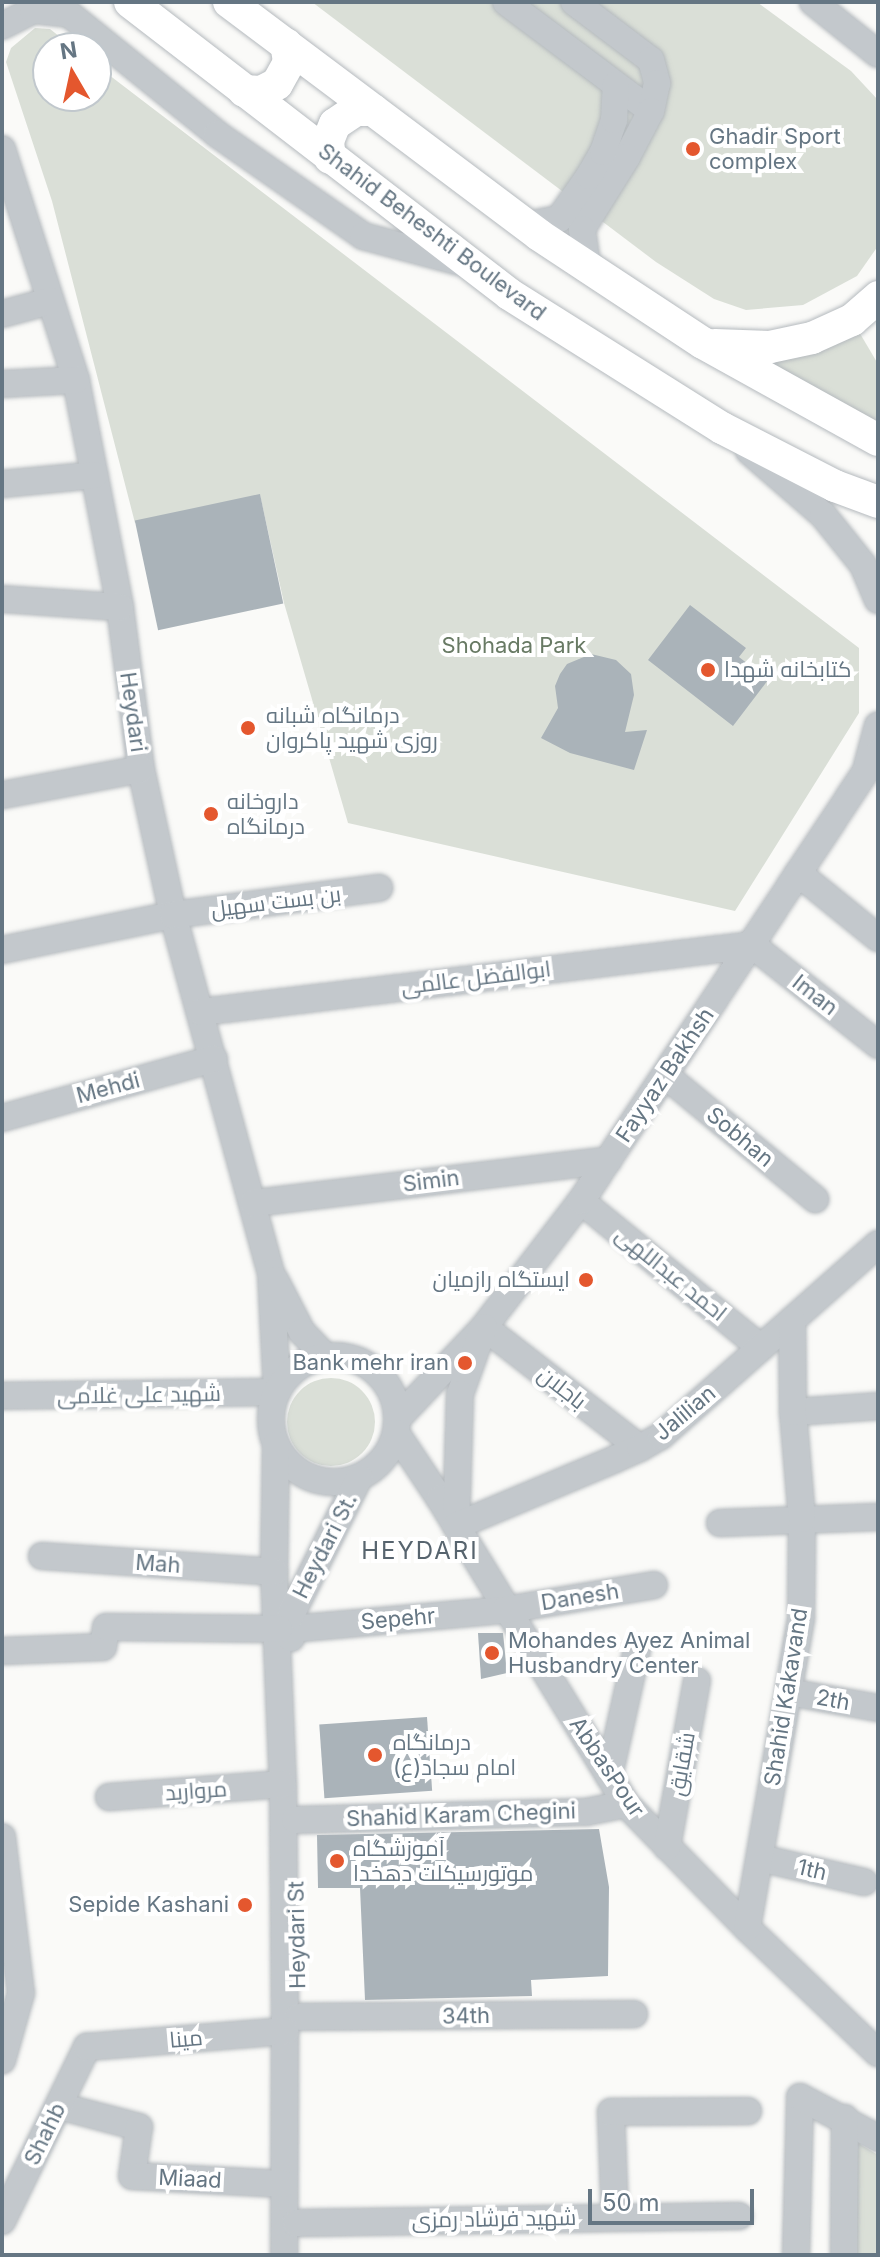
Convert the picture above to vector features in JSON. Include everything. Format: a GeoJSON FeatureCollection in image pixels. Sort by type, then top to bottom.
{"type":"FeatureCollection","features":[{"type":"Feature","properties":{"kind":"main road","name":"Shahid Beheshti Boulevard"},"geometry":{"type":"LineString","coordinates":[[130,2],[509,294],[722,428],[835,486],[878,502]]}},
{"type":"Feature","properties":{"kind":"main road"},"geometry":{"type":"LineString","coordinates":[[229,2],[527,225],[587,266],[703,343],[878,440]]}},
{"type":"Feature","properties":{"kind":"main road"},"geometry":{"type":"LineString","coordinates":[[244,91],[261,92],[283,78],[289,62],[286,44]]}},
{"type":"Feature","properties":{"kind":"main road"},"geometry":{"type":"LineString","coordinates":[[330,158],[328,141],[340,118],[356,110],[373,110]]}},
{"type":"Feature","properties":{"kind":"main road"},"geometry":{"type":"LineString","coordinates":[[703,343],[770,347],[812,338],[852,320],[878,297]]}},
{"type":"Feature","properties":{"kind":"street"},"geometry":{"type":"LineString","coordinates":[[506,2],[651,111]]}},
{"type":"Feature","properties":{"kind":"street"},"geometry":{"type":"LineString","coordinates":[[527,225],[559,219],[582,206],[627,157],[651,111],[657,83],[651,60],[574,2]]}},
{"type":"Feature","properties":{"kind":"street"},"geometry":{"type":"LineString","coordinates":[[813,2],[878,54]]}},
{"type":"Feature","properties":{"kind":"street"},"geometry":{"type":"LineString","coordinates":[[2,26],[33,10],[69,14],[217,134],[363,236],[468,264]]}},
{"type":"Feature","properties":{"kind":"street"},"geometry":{"type":"LineString","coordinates":[[587,266],[582,206],[614,120],[616,85]]}},
{"type":"Feature","properties":{"kind":"street","name":"Heydari"},"geometry":{"type":"LineString","coordinates":[[2,149],[11,210],[50,301],[76,380],[120,607],[141,769],[173,915],[271,1273]]}},
{"type":"Feature","properties":{"kind":"street"},"geometry":{"type":"LineString","coordinates":[[2,314],[50,301]]}},
{"type":"Feature","properties":{"kind":"street"},"geometry":{"type":"LineString","coordinates":[[2,384],[76,380]]}},
{"type":"Feature","properties":{"kind":"street"},"geometry":{"type":"LineString","coordinates":[[722,428],[823,515],[863,565],[878,600]]}},
{"type":"Feature","properties":{"kind":"street"},"geometry":{"type":"LineString","coordinates":[[2,484],[95,475]]}},
{"type":"Feature","properties":{"kind":"street"},"geometry":{"type":"LineString","coordinates":[[2,599],[120,607]]}},
{"type":"Feature","properties":{"kind":"street","name":"Fayyaz Bakhsh"},"geometry":{"type":"LineString","coordinates":[[397,1426],[443,1369],[484,1327],[581,1201],[798,873],[874,764],[878,725]]}},
{"type":"Feature","properties":{"kind":"street"},"geometry":{"type":"LineString","coordinates":[[2,795],[141,769]]}},
{"type":"Feature","properties":{"kind":"street"},"geometry":{"type":"LineString","coordinates":[[798,873],[878,938]]}},
{"type":"Feature","properties":{"kind":"street","name":"بن بست سهیل"},"geometry":{"type":"LineString","coordinates":[[2,950],[173,915],[379,888]]}},
{"type":"Feature","properties":{"kind":"street","name":"ابوالفضل عالمی"},"geometry":{"type":"LineString","coordinates":[[201,1012],[752,945]]}},
{"type":"Feature","properties":{"kind":"street","name":"Iman"},"geometry":{"type":"LineString","coordinates":[[752,945],[878,1045]]}},
{"type":"Feature","properties":{"kind":"street","name":"Mehdi"},"geometry":{"type":"LineString","coordinates":[[2,1118],[214,1059]]}},
{"type":"Feature","properties":{"kind":"street","name":"Sobhan"},"geometry":{"type":"LineString","coordinates":[[665,1075],[815,1199]]}},
{"type":"Feature","properties":{"kind":"street","name":"Simin"},"geometry":{"type":"LineString","coordinates":[[254,1203],[608,1160]]}},
{"type":"Feature","properties":{"kind":"street","name":"احمد عبداللهی"},"geometry":{"type":"LineString","coordinates":[[581,1201],[761,1348]]}},
{"type":"Feature","properties":{"kind":"street","name":"Jalilian"},"geometry":{"type":"LineString","coordinates":[[456,1526],[640,1448],[661,1436],[878,1244]]}},
{"type":"Feature","properties":{"kind":"street"},"geometry":{"type":"LineString","coordinates":[[271,1273],[302,1332],[325,1356]]}},
{"type":"Feature","properties":{"kind":"street"},"geometry":{"type":"LineString","coordinates":[[271,1273],[277,1392]]}},
{"type":"Feature","properties":{"kind":"street","name":"Shahid Kakavand"},"geometry":{"type":"LineString","coordinates":[[747,1928],[801,1618],[802,1519],[793,1412],[792,1320]]}},
{"type":"Feature","properties":{"kind":"street"},"geometry":{"type":"LineString","coordinates":[[456,1526],[460,1394],[484,1327]]}},
{"type":"Feature","properties":{"kind":"street","name":"باجلان"},"geometry":{"type":"LineString","coordinates":[[484,1327],[640,1448]]}},
{"type":"Feature","properties":{"kind":"street"},"geometry":{"type":"LineString","coordinates":[[276,1445],[287,1462],[302,1474],[320,1481],[340,1483],[359,1478],[376,1467],[389,1452],[397,1426],[395,1399],[386,1382],[359,1361],[325,1356],[305,1363],[289,1375],[277,1392],[271,1409],[276,1445],[274,1572],[285,1622]]}},
{"type":"Feature","properties":{"kind":"street"},"geometry":{"type":"LineString","coordinates":[[386,1382],[443,1369]]}},
{"type":"Feature","properties":{"kind":"street","name":"شهید علی غلامی"},"geometry":{"type":"LineString","coordinates":[[2,1396],[277,1392]]}},
{"type":"Feature","properties":{"kind":"street"},"geometry":{"type":"LineString","coordinates":[[793,1412],[878,1406]]}},
{"type":"Feature","properties":{"kind":"street","name":"AbbasPour"},"geometry":{"type":"LineString","coordinates":[[397,1426],[505,1610],[626,1804],[747,1928],[878,2053]]}},
{"type":"Feature","properties":{"kind":"street","name":"Heydari St."},"geometry":{"type":"LineString","coordinates":[[285,1622],[359,1478]]}},
{"type":"Feature","properties":{"kind":"street"},"geometry":{"type":"LineString","coordinates":[[720,1523],[878,1517]]}},
{"type":"Feature","properties":{"kind":"street","name":"Mah"},"geometry":{"type":"LineString","coordinates":[[42,1556],[274,1572]]}},
{"type":"Feature","properties":{"kind":"street","name":"Danesh"},"geometry":{"type":"LineString","coordinates":[[505,1610],[654,1585]]}},
{"type":"Feature","properties":{"kind":"street","name":"Sepehr"},"geometry":{"type":"LineString","coordinates":[[2,1651],[103,1647],[106,1627],[285,1622],[505,1610]]}},
{"type":"Feature","properties":{"kind":"street","name":"Heydari St"},"geometry":{"type":"LineString","coordinates":[[285,1622],[283,1784],[292,2024],[295,2255]]}},
{"type":"Feature","properties":{"kind":"street","name":"Heydari St"},"geometry":{"type":"LineString","coordinates":[[284,2255],[295,1820],[285,1622]]}},
{"type":"Feature","properties":{"kind":"street"},"geometry":{"type":"LineString","coordinates":[[609,1776],[637,1650]]}},
{"type":"Feature","properties":{"kind":"street","name":"شقایق"},"geometry":{"type":"LineString","coordinates":[[667,1847],[697,1681]]}},
{"type":"Feature","properties":{"kind":"street","name":"2th"},"geometry":{"type":"LineString","coordinates":[[789,1692],[878,1708]]}},
{"type":"Feature","properties":{"kind":"street","name":"مروارید"},"geometry":{"type":"LineString","coordinates":[[109,1797],[283,1784]]}},
{"type":"Feature","properties":{"kind":"street","name":"Shahid Karam Chegini"},"geometry":{"type":"LineString","coordinates":[[295,1820],[586,1812],[626,1804]]}},
{"type":"Feature","properties":{"kind":"street"},"geometry":{"type":"LineString","coordinates":[[2,1837],[8,1939],[21,1993],[2,2060]]}},
{"type":"Feature","properties":{"kind":"street","name":"1th"},"geometry":{"type":"LineString","coordinates":[[760,1858],[864,1882]]}},
{"type":"Feature","properties":{"kind":"street","name":"34th"},"geometry":{"type":"LineString","coordinates":[[292,2024],[634,2014]]}},
{"type":"Feature","properties":{"kind":"street","name":"مینا"},"geometry":{"type":"LineString","coordinates":[[87,2047],[292,2024]]}},
{"type":"Feature","properties":{"kind":"street","name":"Shahb"},"geometry":{"type":"LineString","coordinates":[[2,2221],[87,2047]]}},
{"type":"Feature","properties":{"kind":"street"},"geometry":{"type":"LineString","coordinates":[[796,2255],[800,2097],[878,2138]]}},
{"type":"Feature","properties":{"kind":"street","name":"Miaad"},"geometry":{"type":"LineString","coordinates":[[59,2106],[139,2127],[132,2176],[284,2184]]}},
{"type":"Feature","properties":{"kind":"street"},"geometry":{"type":"LineString","coordinates":[[615,2217],[611,2112],[748,2111]]}},
{"type":"Feature","properties":{"kind":"street"},"geometry":{"type":"LineString","coordinates":[[844,2255],[845,2118]]}},
{"type":"Feature","properties":{"kind":"street","name":"شهید فرشاد رمزی"},"geometry":{"type":"LineString","coordinates":[[296,2223],[739,2216]]}},
{"type":"Feature","properties":{"kind":"green space","name":"Ghadir Sport complex"},"geometry":{"type":"Polygon","coordinates":[[[312,2],[757,2],[851,71],[878,100],[878,246],[857,276],[803,305],[746,310],[714,299],[656,262],[312,2]]]}},
{"type":"Feature","properties":{"kind":"green space","name":"Shohada Park"},"geometry":{"type":"Polygon","coordinates":[[[35,28],[54,32],[32,32],[32,112],[112,112],[112,77],[859,648],[859,713],[735,911],[348,823],[284,603],[260,495],[135,523],[52,201],[6,62],[11,48],[35,28]]]}},
{"type":"Feature","properties":{"kind":"green space"},"geometry":{"type":"Polygon","coordinates":[[[852,320],[878,364],[878,440],[746,348],[852,320]]]}},
{"type":"Feature","properties":{"kind":"green space"},"geometry":{"type":"Polygon","coordinates":[[[331,1378],[348,1382],[362,1391],[371,1405],[375,1422],[371,1439],[362,1453],[348,1462],[331,1466],[314,1462],[300,1453],[291,1439],[287,1422],[291,1405],[300,1391],[314,1382],[331,1378]]]}},
{"type":"Feature","properties":{"kind":"green space"},"geometry":{"type":"Polygon","coordinates":[[[858,2143],[878,2155],[878,2255],[849,2255],[858,2143]]]}},
{"type":"Feature","properties":{"kind":"building"},"geometry":{"type":"Polygon","coordinates":[[[260,494],[283,604],[158,630],[135,521],[260,494]]]}},
{"type":"Feature","properties":{"kind":"building","name":"کتابخانه شهدا"},"geometry":{"type":"Polygon","coordinates":[[[690,605],[746,648],[739,657],[768,680],[733,726],[648,660],[690,605]]]}},
{"type":"Feature","properties":{"kind":"building"},"geometry":{"type":"Polygon","coordinates":[[[591,654],[616,660],[631,674],[634,695],[625,732],[647,730],[634,770],[570,753],[541,738],[558,708],[555,686],[560,674],[567,664],[591,654]]]}},
{"type":"Feature","properties":{"kind":"building","name":"Mohandes Ayez Animal Husbandry Center"},"geometry":{"type":"Polygon","coordinates":[[[478,1633],[503,1633],[507,1673],[481,1679],[478,1633]]]}},
{"type":"Feature","properties":{"kind":"building","name":"درمانگاه امام سجاد(ع)"},"geometry":{"type":"Polygon","coordinates":[[[427,1717],[432,1791],[324,1798],[319,1725],[427,1717]]]}},
{"type":"Feature","properties":{"kind":"building"},"geometry":{"type":"Polygon","coordinates":[[[599,1829],[609,1887],[608,1976],[531,1980],[532,1996],[365,2000],[360,1888],[318,1888],[317,1835],[599,1829]]]}},
{"type":"Feature","properties":{"kind":"place","name":"Ghadir Sport complex"},"geometry":{"type":"Point","coordinates":[693,149]}},
{"type":"Feature","properties":{"kind":"place","name":"کتابخانه شهدا"},"geometry":{"type":"Point","coordinates":[708,670]}},
{"type":"Feature","properties":{"kind":"place","name":"درمانگاه شبانه روزی شهید پاکروان"},"geometry":{"type":"Point","coordinates":[248,728]}},
{"type":"Feature","properties":{"kind":"place","name":"داروخانه درمانگاه"},"geometry":{"type":"Point","coordinates":[211,814]}},
{"type":"Feature","properties":{"kind":"place","name":"ایستگاه رازمیان"},"geometry":{"type":"Point","coordinates":[586,1280]}},
{"type":"Feature","properties":{"kind":"place","name":"Bank mehr iran"},"geometry":{"type":"Point","coordinates":[465,1363]}},
{"type":"Feature","properties":{"kind":"place","name":"Mohandes Ayez Animal Husbandry Center"},"geometry":{"type":"Point","coordinates":[492,1653]}},
{"type":"Feature","properties":{"kind":"place","name":"درمانگاه امام سجاد(ع)"},"geometry":{"type":"Point","coordinates":[375,1755]}},
{"type":"Feature","properties":{"kind":"place","name":"آموزشگاه موتورسیکلت دهخدا"},"geometry":{"type":"Point","coordinates":[337,1861]}},
{"type":"Feature","properties":{"kind":"place","name":"Sepide Kashani"},"geometry":{"type":"Point","coordinates":[245,1905]}},
{"type":"Feature","properties":{"kind":"district","name":"HEYDARI"},"geometry":{"type":"Point","coordinates":[420,1551]}}]}
